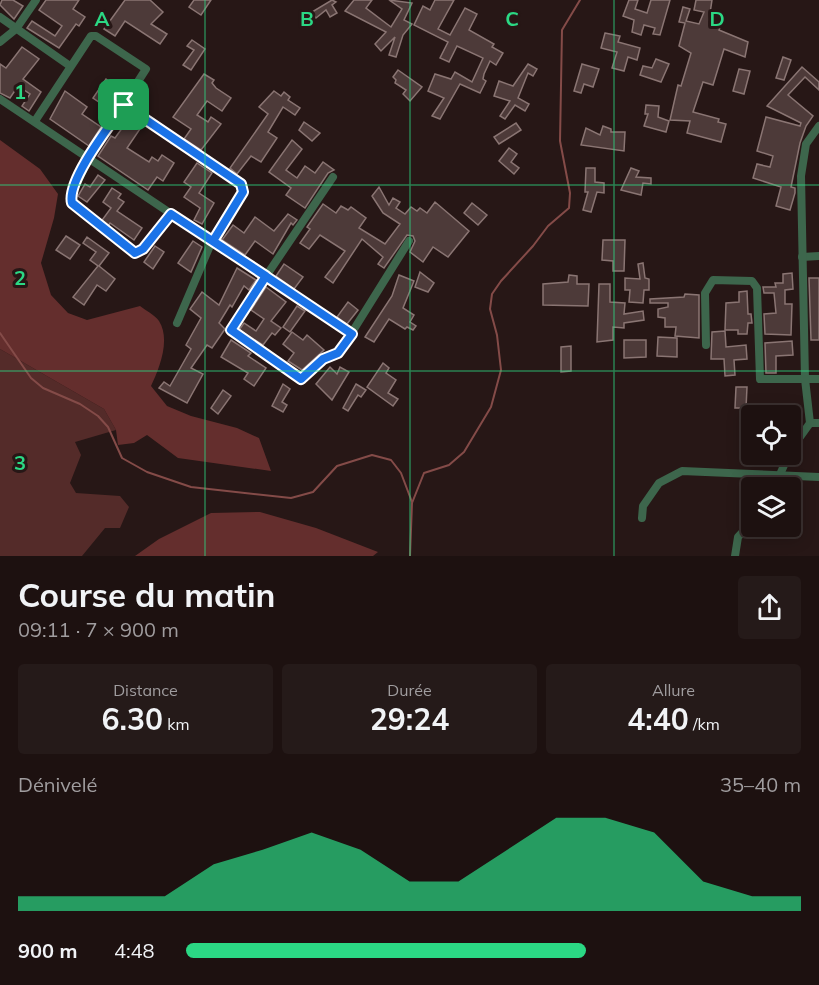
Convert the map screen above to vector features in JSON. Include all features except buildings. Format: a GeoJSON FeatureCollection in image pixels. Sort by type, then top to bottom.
{"type":"FeatureCollection","features":[{"type":"Feature","properties":{"kind":"street"},"geometry":{"type":"LineString","coordinates":[[0,42],[16,29],[36,0]]}},
{"type":"Feature","properties":{"kind":"street"},"geometry":{"type":"LineString","coordinates":[[0,17],[70,66]]}},
{"type":"Feature","properties":{"kind":"street"},"geometry":{"type":"LineString","coordinates":[[35,122],[91,36],[143,65],[146,69],[89,158],[70,198]]}},
{"type":"Feature","properties":{"kind":"street"},"geometry":{"type":"LineString","coordinates":[[0,99],[352,334]]}},
{"type":"Feature","properties":{"kind":"street"},"geometry":{"type":"LineString","coordinates":[[124,105],[241,184],[243,192],[213,241],[177,323]]}},
{"type":"Feature","properties":{"kind":"street"},"geometry":{"type":"LineString","coordinates":[[801,439],[814,423],[805,379],[802,257],[803,157],[810,136],[819,126]]}},
{"type":"Feature","properties":{"kind":"street"},"geometry":{"type":"LineString","coordinates":[[333,177],[231,328],[232,333],[301,379],[323,359],[338,353],[409,241]]}},
{"type":"Feature","properties":{"kind":"street"},"geometry":{"type":"LineString","coordinates":[[140,252],[171,214]]}},
{"type":"Feature","properties":{"kind":"street"},"geometry":{"type":"LineString","coordinates":[[802,257],[819,256]]}},
{"type":"Feature","properties":{"kind":"street"},"geometry":{"type":"LineString","coordinates":[[706,345],[705,293],[708,286],[713,280],[752,281],[757,288],[758,375],[765,380],[819,379]]}},
{"type":"Feature","properties":{"kind":"street"},"geometry":{"type":"LineString","coordinates":[[779,476],[784,465]]}},
{"type":"Feature","properties":{"kind":"street"},"geometry":{"type":"LineString","coordinates":[[642,518],[643,506],[659,483],[682,471],[819,477]]}},
{"type":"Feature","properties":{"kind":"street"},"geometry":{"type":"LineString","coordinates":[[735,556],[738,537],[741,534]]}},
{"type":"Feature","properties":{"kind":"path"},"geometry":{"type":"LineString","coordinates":[[70,198],[72,203],[135,253],[140,252]]}},
{"type":"Feature","properties":{"kind":"shaded area"},"geometry":{"type":"Polygon","coordinates":[[[0,140],[40,169],[58,194],[54,218],[41,263],[51,295],[68,313],[87,320],[140,306],[153,315],[159,321],[162,329],[164,345],[151,386],[167,406],[191,416],[237,428],[259,438],[271,471],[178,458],[147,435],[134,443],[118,445],[116,430],[104,409],[0,349],[0,140]]]}},
{"type":"Feature","properties":{"kind":"shaded area"},"geometry":{"type":"Polygon","coordinates":[[[0,349],[104,409],[116,430],[75,442],[81,455],[70,483],[76,493],[120,496],[129,507],[120,528],[105,528],[82,556],[0,556],[0,349]]]}},
{"type":"Feature","properties":{"kind":"shaded area"},"geometry":{"type":"Polygon","coordinates":[[[260,512],[316,528],[378,552],[373,556],[135,556],[159,539],[211,513],[260,512]]]}},
{"type":"Feature","properties":{"kind":"waterway"},"geometry":{"type":"LineString","coordinates":[[410,556],[412,503],[424,473],[449,465],[464,452],[491,407],[501,370],[497,335],[490,309],[492,294],[548,226],[569,208],[570,193],[560,141],[562,30],[580,0]]}},
{"type":"Feature","properties":{"kind":"waterway"},"geometry":{"type":"LineString","coordinates":[[0,333],[31,378],[43,388],[80,404],[98,416],[108,427],[122,458],[147,472],[191,487],[291,498],[313,492],[337,466],[372,455],[391,460],[401,473],[412,502]]}},
{"type":"Feature","properties":{"kind":"route"},"geometry":{"type":"LineString","coordinates":[[124,105],[89,158],[71,192],[72,203],[135,253],[143,249],[171,214],[266,276],[231,328],[232,333],[301,379],[306,377],[323,359],[338,353],[352,334],[266,276],[213,241],[243,192],[241,184],[124,105]]}}]}
